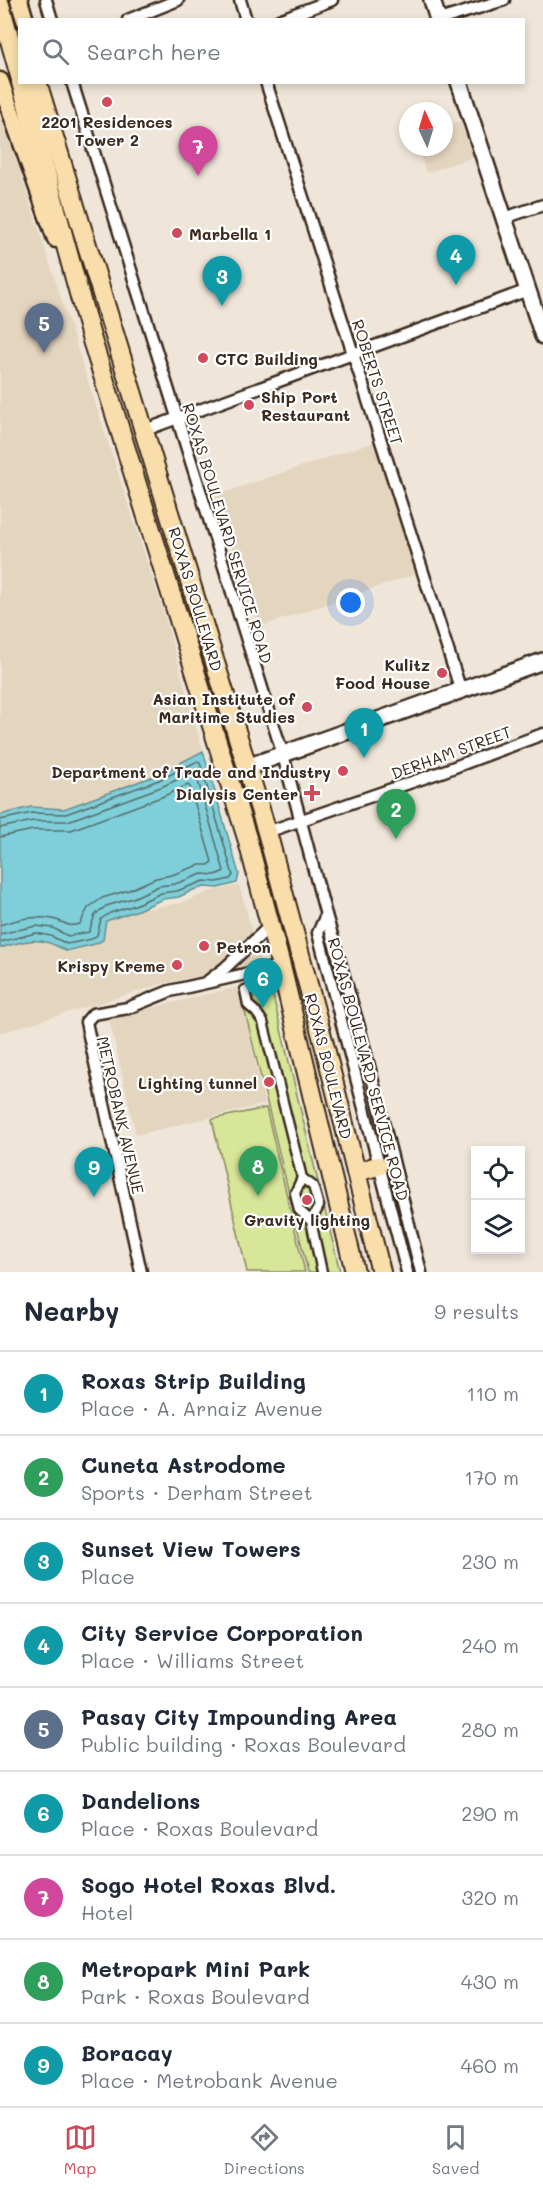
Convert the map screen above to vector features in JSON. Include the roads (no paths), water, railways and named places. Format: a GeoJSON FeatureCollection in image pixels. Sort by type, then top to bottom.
{"type":"FeatureCollection","features":[{"type":"Feature","properties":{"kind":"highway"},"geometry":{"type":"LineString","coordinates":[[10,0],[18,23]]}},
{"type":"Feature","properties":{"kind":"highway"},"geometry":{"type":"LineString","coordinates":[[0,5],[18,69]]}},
{"type":"Feature","properties":{"kind":"highway","name":"ROXAS BOULEVARD"},"geometry":{"type":"LineString","coordinates":[[22,84],[92,337],[241,816],[271,925],[355,1272]]}},
{"type":"Feature","properties":{"kind":"highway","name":"ROXAS BOULEVARD"},"geometry":{"type":"LineString","coordinates":[[38,84],[267,832],[323,1040],[381,1272]]}},
{"type":"Feature","properties":{"kind":"highway"},"geometry":{"type":"LineString","coordinates":[[356,1172],[378,1166]]}},
{"type":"Feature","properties":{"kind":"main road"},"geometry":{"type":"LineString","coordinates":[[20,0],[24,18]]}},
{"type":"Feature","properties":{"kind":"main road"},"geometry":{"type":"LineString","coordinates":[[432,0],[438,18]]}},
{"type":"Feature","properties":{"kind":"main road","name":"ROXAS BOULEVARD"},"geometry":{"type":"LineString","coordinates":[[0,81],[92,337]]}},
{"type":"Feature","properties":{"kind":"main road"},"geometry":{"type":"LineString","coordinates":[[460,84],[543,336]]}},
{"type":"Feature","properties":{"kind":"main road"},"geometry":{"type":"LineString","coordinates":[[247,767],[543,661]]}},
{"type":"Feature","properties":{"kind":"street"},"geometry":{"type":"LineString","coordinates":[[46,0],[51,18]]}},
{"type":"Feature","properties":{"kind":"street"},"geometry":{"type":"LineString","coordinates":[[133,18],[178,0]]}},
{"type":"Feature","properties":{"kind":"street"},"geometry":{"type":"LineString","coordinates":[[240,0],[245,18]]}},
{"type":"Feature","properties":{"kind":"street"},"geometry":{"type":"LineString","coordinates":[[284,18],[332,0]]}},
{"type":"Feature","properties":{"kind":"street"},"geometry":{"type":"LineString","coordinates":[[446,18],[504,0]]}},
{"type":"Feature","properties":{"kind":"street","name":"ROXAS BOULEVARD SERVICE ROAD"},"geometry":{"type":"LineString","coordinates":[[73,84],[302,820],[326,915],[318,933],[407,1272]]}},
{"type":"Feature","properties":{"kind":"street","name":"ROBERTS STREET"},"geometry":{"type":"LineString","coordinates":[[267,84],[461,691]]}},
{"type":"Feature","properties":{"kind":"street"},"geometry":{"type":"LineString","coordinates":[[504,218],[543,205]]}},
{"type":"Feature","properties":{"kind":"street"},"geometry":{"type":"LineString","coordinates":[[145,430],[528,290]]}},
{"type":"Feature","properties":{"kind":"street","name":"DERHAM STREET"},"geometry":{"type":"LineString","coordinates":[[267,832],[543,734]]}},
{"type":"Feature","properties":{"kind":"street"},"geometry":{"type":"LineString","coordinates":[[326,915],[360,1030],[421,1272]]}},
{"type":"Feature","properties":{"kind":"street","name":"METROBANK AVENUE"},"geometry":{"type":"LineString","coordinates":[[207,981],[225,968],[271,925]]}},
{"type":"Feature","properties":{"kind":"street","name":"METROBANK AVENUE"},"geometry":{"type":"LineString","coordinates":[[141,1272],[86,1022],[93,1014],[128,1008],[170,991],[281,966]]}},
{"type":"Feature","properties":{"kind":"street"},"geometry":{"type":"LineString","coordinates":[[244,990],[248,1005],[263,1023],[302,1178],[313,1186],[319,1206],[311,1221]]}},
{"type":"Feature","properties":{"kind":"street"},"geometry":{"type":"LineString","coordinates":[[302,1178],[295,1192],[299,1210],[311,1221],[322,1272]]}},
{"type":"Feature","properties":{"kind":"water"},"geometry":{"type":"Polygon","coordinates":[[[203,751],[239,874],[237,883],[218,888],[205,887],[193,890],[179,897],[163,899],[106,921],[103,940],[95,944],[66,951],[49,943],[33,940],[0,948],[0,815],[31,807],[64,809],[157,775],[203,751]]]}},
{"type":"Feature","properties":{"kind":"place","name":"2201 Residences Tower 2"},"geometry":{"type":"Point","coordinates":[107,102]}},
{"type":"Feature","properties":{"kind":"place","name":"Sogo Hotel Roxas Blvd."},"geometry":{"type":"Point","coordinates":[198,176]}},
{"type":"Feature","properties":{"kind":"place","name":"Marbella 1"},"geometry":{"type":"Point","coordinates":[177,233]}},
{"type":"Feature","properties":{"kind":"place","name":"City Service Corporation"},"geometry":{"type":"Point","coordinates":[456,285]}},
{"type":"Feature","properties":{"kind":"place","name":"Sunset View Towers"},"geometry":{"type":"Point","coordinates":[222,306]}},
{"type":"Feature","properties":{"kind":"place","name":"Pasay City Impounding Area"},"geometry":{"type":"Point","coordinates":[44,353]}},
{"type":"Feature","properties":{"kind":"place","name":"CTC Building"},"geometry":{"type":"Point","coordinates":[203,358]}},
{"type":"Feature","properties":{"kind":"place","name":"Ship Port Restaurant"},"geometry":{"type":"Point","coordinates":[249,405]}},
{"type":"Feature","properties":{"kind":"place","name":"Kulitz Food House"},"geometry":{"type":"Point","coordinates":[442,673]}},
{"type":"Feature","properties":{"kind":"place","name":"Asian Institute of Maritime Studies"},"geometry":{"type":"Point","coordinates":[307,707]}},
{"type":"Feature","properties":{"kind":"place","name":"Roxas Strip Building"},"geometry":{"type":"Point","coordinates":[364,758]}},
{"type":"Feature","properties":{"kind":"place","name":"Department of Trade and Industry"},"geometry":{"type":"Point","coordinates":[343,771]}},
{"type":"Feature","properties":{"kind":"place","name":"Dialysis Center"},"geometry":{"type":"Point","coordinates":[312,793]}},
{"type":"Feature","properties":{"kind":"place","name":"Cuneta Astrodome"},"geometry":{"type":"Point","coordinates":[396,839]}},
{"type":"Feature","properties":{"kind":"place","name":"Petron"},"geometry":{"type":"Point","coordinates":[204,946]}},
{"type":"Feature","properties":{"kind":"place","name":"Krispy Kreme"},"geometry":{"type":"Point","coordinates":[177,965]}},
{"type":"Feature","properties":{"kind":"place","name":"Dandelions"},"geometry":{"type":"Point","coordinates":[263,1008]}},
{"type":"Feature","properties":{"kind":"place","name":"Lighting tunnel"},"geometry":{"type":"Point","coordinates":[269,1082]}},
{"type":"Feature","properties":{"kind":"place","name":"Metropark Mini Park"},"geometry":{"type":"Point","coordinates":[258,1196]}},
{"type":"Feature","properties":{"kind":"place","name":"Boracay"},"geometry":{"type":"Point","coordinates":[94,1197]}},
{"type":"Feature","properties":{"kind":"place","name":"Gravity lighting"},"geometry":{"type":"Point","coordinates":[307,1200]}}]}
